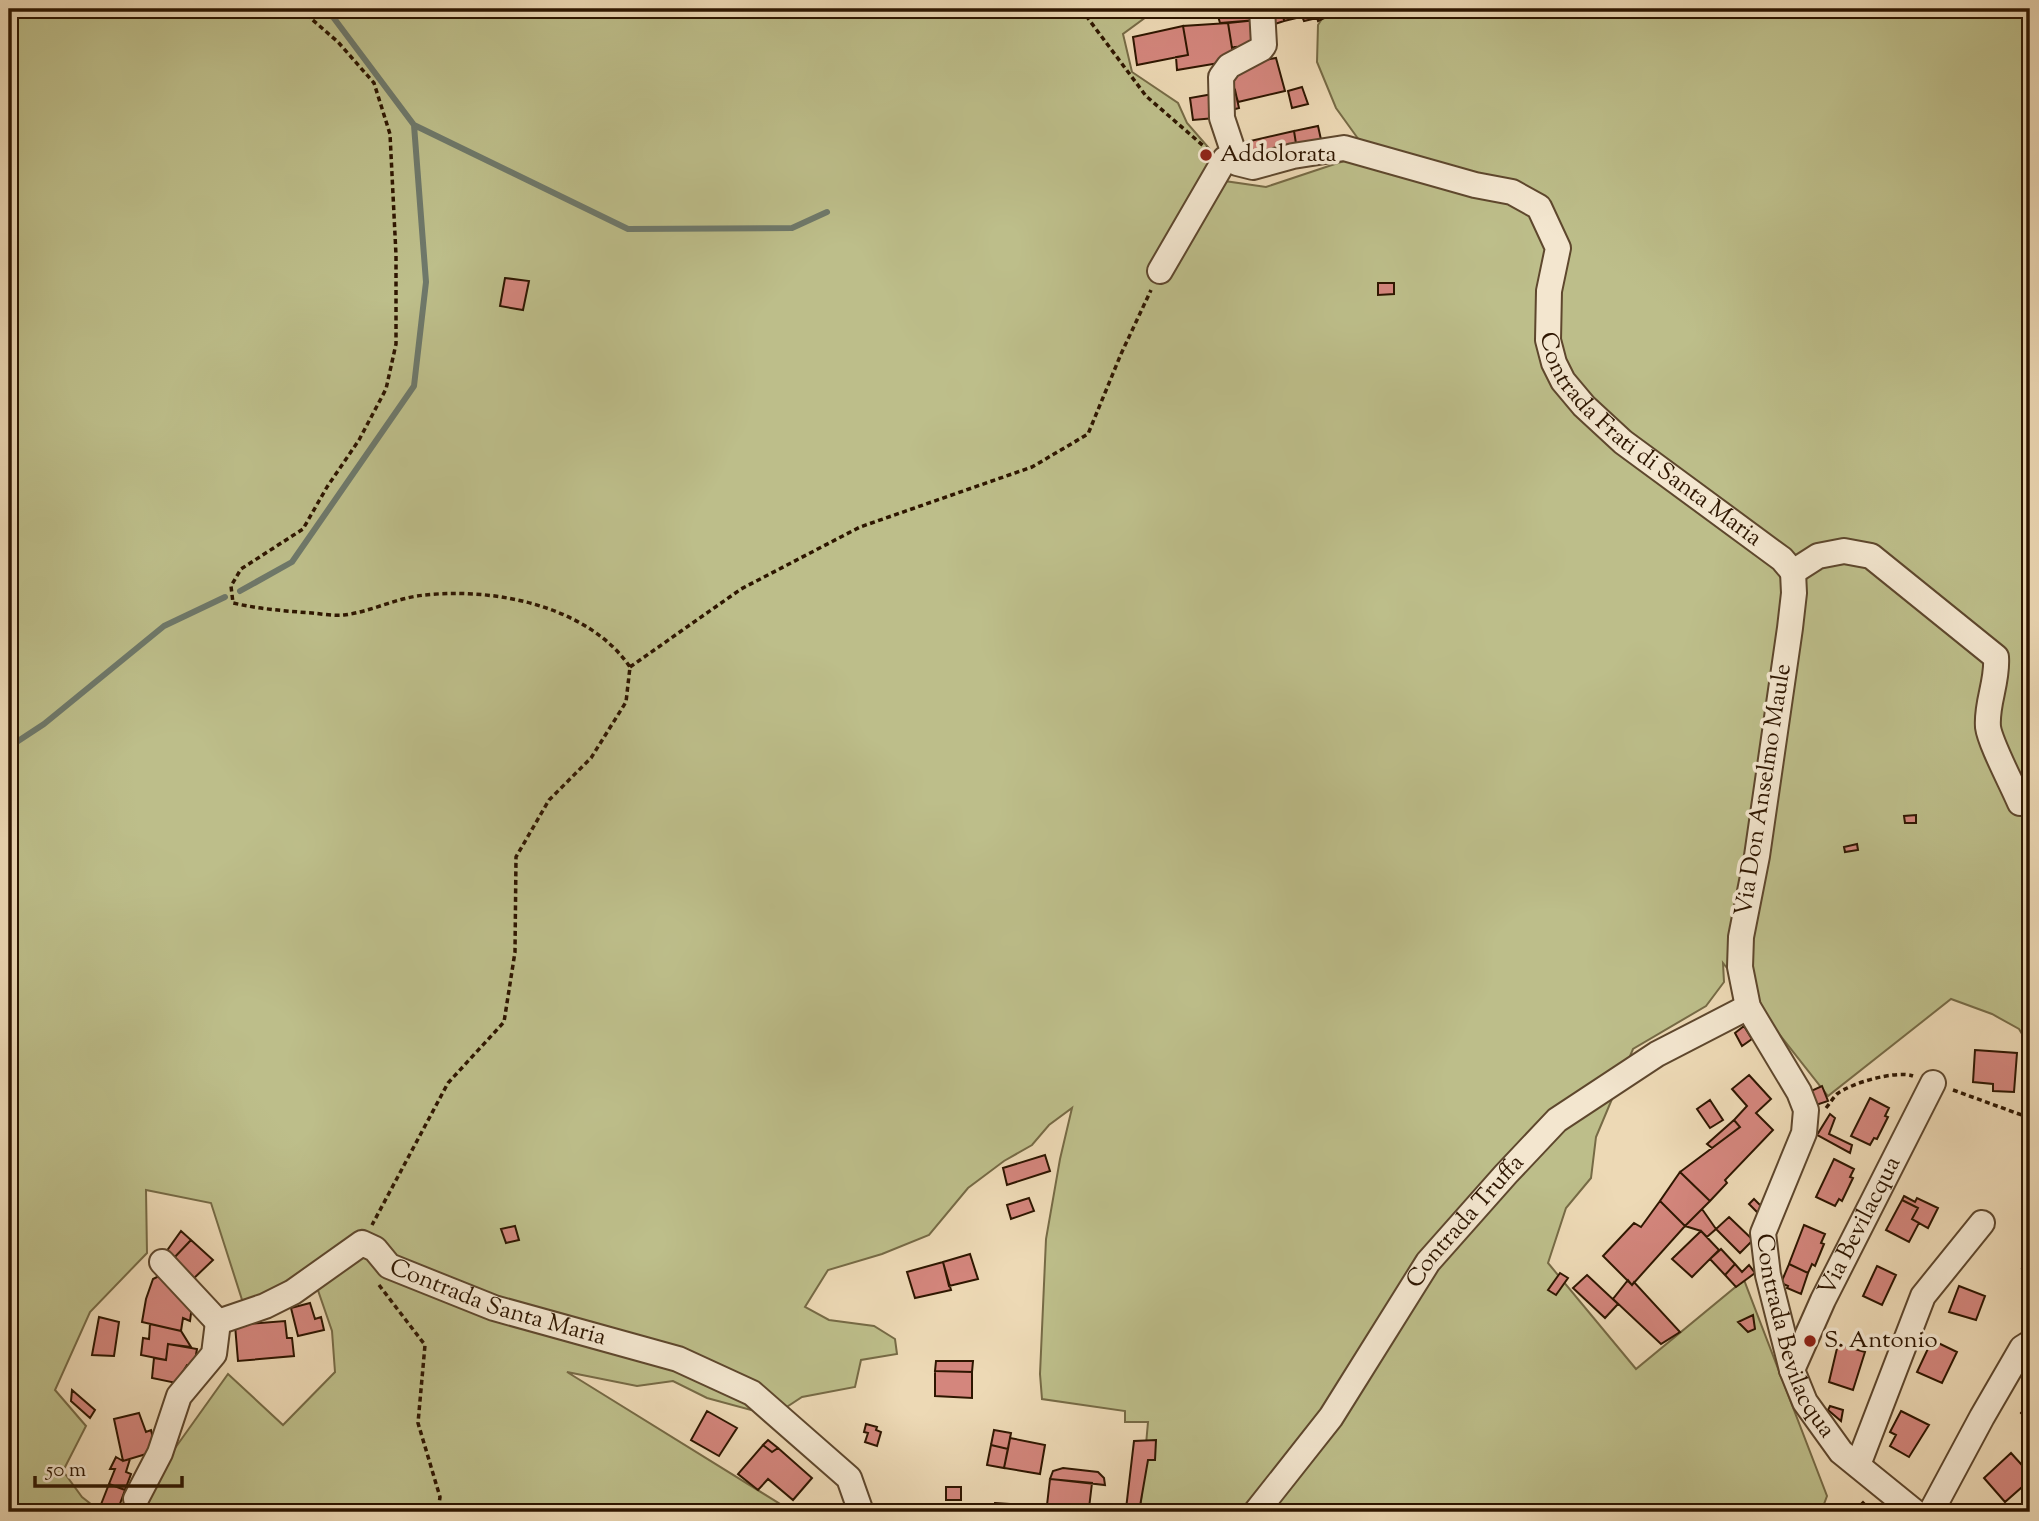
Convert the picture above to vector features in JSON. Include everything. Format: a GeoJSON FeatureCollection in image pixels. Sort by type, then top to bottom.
{"type":"FeatureCollection","features":[{"type":"Feature","properties":{"kind":"street","name":"Contrada Frati di Santa Maria"},"geometry":{"type":"LineString","coordinates":[[1262,9],[1264,45],[1229,66],[1221,77],[1222,118],[1237,163],[1254,167],[1293,156],[1344,148],[1475,185],[1512,192],[1539,207],[1558,248],[1549,291],[1548,340],[1554,363],[1563,381],[1584,406],[1623,442],[1782,559],[1793,572]]}},
{"type":"Feature","properties":{"kind":"street"},"geometry":{"type":"LineString","coordinates":[[1160,271],[1225,159]]}},
{"type":"Feature","properties":{"kind":"street"},"geometry":{"type":"LineString","coordinates":[[1793,572],[1818,556],[1844,551],[1871,556],[1996,657],[1997,673],[1989,707],[1988,730],[2020,803]]}},
{"type":"Feature","properties":{"kind":"street","name":"Via Don Anselmo Maule"},"geometry":{"type":"LineString","coordinates":[[1748,1007],[1740,967],[1741,937],[1757,856],[1790,628],[1794,593],[1793,572]]}},
{"type":"Feature","properties":{"kind":"street","name":"Contrada Bevilacqua"},"geometry":{"type":"LineString","coordinates":[[1748,1007],[1799,1092],[1806,1110],[1804,1133],[1763,1233],[1768,1275],[1792,1370],[1805,1402],[1841,1452],[1915,1512]]}},
{"type":"Feature","properties":{"kind":"street","name":"Contrada Truffa"},"geometry":{"type":"LineString","coordinates":[[1256,1512],[1331,1417],[1428,1262],[1557,1120],[1657,1054],[1748,1007]]}},
{"type":"Feature","properties":{"kind":"street","name":"Via Bevilacqua"},"geometry":{"type":"LineString","coordinates":[[1792,1370],[1824,1300],[1933,1083]]}},
{"type":"Feature","properties":{"kind":"street","name":"Contrada Bevilacqua"},"geometry":{"type":"LineString","coordinates":[[1857,1465],[1923,1296],[1982,1223]]}},
{"type":"Feature","properties":{"kind":"street","name":"Contrada Santa Maria"},"geometry":{"type":"LineString","coordinates":[[218,1322],[265,1306],[293,1292],[362,1243],[375,1249],[389,1266],[494,1308],[678,1359],[752,1393],[849,1478],[861,1512]]}},
{"type":"Feature","properties":{"kind":"street"},"geometry":{"type":"LineString","coordinates":[[136,1499],[160,1453],[179,1396],[214,1354],[218,1322],[162,1262]]}},
{"type":"Feature","properties":{"kind":"street"},"geometry":{"type":"LineString","coordinates":[[1931,1512],[2022,1348],[2030,1343]]}},
{"type":"Feature","properties":{"kind":"path"},"geometry":{"type":"LineString","coordinates":[[300,9],[338,42],[374,83],[390,134],[396,255],[396,344],[386,389],[359,440],[303,530],[241,569],[231,586],[233,603],[262,610],[343,615],[417,596],[481,594],[532,602],[575,620],[619,650],[630,667],[626,702],[591,758],[549,800],[516,857],[515,951],[504,1022],[448,1083],[362,1243]]}},
{"type":"Feature","properties":{"kind":"path"},"geometry":{"type":"LineString","coordinates":[[1081,9],[1146,96],[1215,156],[1225,159]]}},
{"type":"Feature","properties":{"kind":"path"},"geometry":{"type":"LineString","coordinates":[[630,667],[741,589],[860,527],[1032,467],[1088,434],[1121,354],[1160,271]]}},
{"type":"Feature","properties":{"kind":"path"},"geometry":{"type":"LineString","coordinates":[[376,1282],[425,1345],[418,1423],[440,1497],[438,1512]]}},
{"type":"Feature","properties":{"kind":"green space"},"geometry":{"type":"Polygon","coordinates":[[[9,9],[1157,9],[1123,34],[1132,72],[1178,103],[1187,123],[1214,154],[1218,180],[1266,187],[1383,148],[1359,140],[1336,108],[1317,62],[1318,25],[1328,9],[2030,9],[2030,1047],[2019,1029],[1992,1014],[1951,999],[1828,1096],[1723,963],[1724,982],[1706,1006],[1633,1049],[1596,1137],[1591,1178],[1566,1208],[1548,1263],[1636,1369],[1744,1280],[1827,1496],[1821,1512],[1140,1512],[1148,1422],[1125,1422],[1125,1411],[1042,1399],[1040,1374],[1046,1239],[1072,1108],[1049,1125],[1032,1145],[1004,1161],[968,1188],[929,1235],[882,1254],[828,1270],[805,1307],[829,1320],[874,1326],[895,1339],[897,1354],[861,1360],[855,1387],[802,1397],[773,1416],[707,1398],[673,1381],[637,1386],[567,1372],[793,1512],[126,1512],[228,1374],[283,1425],[335,1372],[332,1331],[313,1276],[245,1309],[211,1203],[146,1190],[147,1253],[90,1312],[55,1390],[86,1426],[63,1471],[82,1497],[101,1512],[9,1512],[9,9]]]}},
{"type":"Feature","properties":{"kind":"building"},"geometry":{"type":"Polygon","coordinates":[[[1216,9],[1256,9],[1257,20],[1220,23],[1216,9]]]}},
{"type":"Feature","properties":{"kind":"building"},"geometry":{"type":"Polygon","coordinates":[[[1282,9],[1284,21],[1272,25],[1268,10],[1282,9]]]}},
{"type":"Feature","properties":{"kind":"building"},"geometry":{"type":"Polygon","coordinates":[[[1282,9],[1308,9],[1309,15],[1284,21],[1282,9]]]}},
{"type":"Feature","properties":{"kind":"building"},"geometry":{"type":"Polygon","coordinates":[[[1308,9],[1315,9],[1317,18],[1304,21],[1302,16],[1309,15],[1308,9]]]}},
{"type":"Feature","properties":{"kind":"building"},"geometry":{"type":"Polygon","coordinates":[[[1315,9],[1343,9],[1318,21],[1315,9]]]}},
{"type":"Feature","properties":{"kind":"building"},"geometry":{"type":"Polygon","coordinates":[[[1257,20],[1261,44],[1232,48],[1228,23],[1257,20]]]}},
{"type":"Feature","properties":{"kind":"building"},"geometry":{"type":"Polygon","coordinates":[[[1228,23],[1232,48],[1236,47],[1237,60],[1177,70],[1176,57],[1188,55],[1183,26],[1228,23]]]}},
{"type":"Feature","properties":{"kind":"building"},"geometry":{"type":"Polygon","coordinates":[[[1183,26],[1188,55],[1137,65],[1133,37],[1183,26]]]}},
{"type":"Feature","properties":{"kind":"building"},"geometry":{"type":"Polygon","coordinates":[[[1276,58],[1285,91],[1238,102],[1229,70],[1276,58]]]}},
{"type":"Feature","properties":{"kind":"building"},"geometry":{"type":"Polygon","coordinates":[[[1302,87],[1308,104],[1292,108],[1288,91],[1302,87]]]}},
{"type":"Feature","properties":{"kind":"building"},"geometry":{"type":"Polygon","coordinates":[[[1235,90],[1239,108],[1228,111],[1227,92],[1235,90]]]}},
{"type":"Feature","properties":{"kind":"building"},"geometry":{"type":"Polygon","coordinates":[[[1213,94],[1215,118],[1193,120],[1190,98],[1213,94]]]}},
{"type":"Feature","properties":{"kind":"building"},"geometry":{"type":"Polygon","coordinates":[[[1318,126],[1322,144],[1297,150],[1294,131],[1318,126]]]}},
{"type":"Feature","properties":{"kind":"building"},"geometry":{"type":"Polygon","coordinates":[[[1294,131],[1297,150],[1249,162],[1246,142],[1294,131]]]}},
{"type":"Feature","properties":{"kind":"building"},"geometry":{"type":"Polygon","coordinates":[[[505,278],[529,281],[523,310],[500,306],[505,278]]]}},
{"type":"Feature","properties":{"kind":"building"},"geometry":{"type":"Polygon","coordinates":[[[1378,283],[1394,283],[1394,294],[1378,295],[1378,283]]]}},
{"type":"Feature","properties":{"kind":"building"},"geometry":{"type":"Polygon","coordinates":[[[1916,815],[1916,823],[1905,823],[1904,816],[1916,815]]]}},
{"type":"Feature","properties":{"kind":"building"},"geometry":{"type":"Polygon","coordinates":[[[1857,844],[1858,850],[1845,852],[1844,847],[1857,844]]]}},
{"type":"Feature","properties":{"kind":"building"},"geometry":{"type":"Polygon","coordinates":[[[1744,1026],[1752,1039],[1742,1046],[1735,1033],[1744,1026]]]}},
{"type":"Feature","properties":{"kind":"building"},"geometry":{"type":"Polygon","coordinates":[[[1975,1050],[2017,1053],[2014,1092],[1993,1091],[1993,1084],[1973,1082],[1975,1050]]]}},
{"type":"Feature","properties":{"kind":"building"},"geometry":{"type":"Polygon","coordinates":[[[1749,1075],[1771,1099],[1756,1113],[1773,1130],[1725,1180],[1727,1183],[1710,1201],[1680,1172],[1740,1127],[1734,1120],[1747,1106],[1732,1089],[1749,1075]]]}},
{"type":"Feature","properties":{"kind":"building"},"geometry":{"type":"Polygon","coordinates":[[[1822,1086],[1828,1101],[1816,1105],[1811,1091],[1822,1086]]]}},
{"type":"Feature","properties":{"kind":"building"},"geometry":{"type":"Polygon","coordinates":[[[1870,1098],[1889,1108],[1885,1116],[1888,1117],[1877,1139],[1874,1138],[1870,1145],[1851,1136],[1870,1098]]]}},
{"type":"Feature","properties":{"kind":"building"},"geometry":{"type":"Polygon","coordinates":[[[1710,1100],[1723,1120],[1710,1128],[1697,1109],[1710,1100]]]}},
{"type":"Feature","properties":{"kind":"building"},"geometry":{"type":"Polygon","coordinates":[[[1830,1114],[1835,1118],[1829,1134],[1852,1145],[1850,1153],[1817,1135],[1830,1114]]]}},
{"type":"Feature","properties":{"kind":"building"},"geometry":{"type":"Polygon","coordinates":[[[1734,1120],[1740,1127],[1712,1148],[1707,1144],[1734,1120]]]}},
{"type":"Feature","properties":{"kind":"building"},"geometry":{"type":"Polygon","coordinates":[[[1045,1155],[1050,1171],[1007,1185],[1003,1168],[1045,1155]]]}},
{"type":"Feature","properties":{"kind":"building"},"geometry":{"type":"Polygon","coordinates":[[[1834,1159],[1854,1169],[1850,1177],[1853,1178],[1842,1201],[1839,1199],[1835,1206],[1816,1197],[1834,1159]]]}},
{"type":"Feature","properties":{"kind":"building"},"geometry":{"type":"Polygon","coordinates":[[[1680,1172],[1710,1201],[1685,1226],[1660,1201],[1680,1172]]]}},
{"type":"Feature","properties":{"kind":"building"},"geometry":{"type":"Polygon","coordinates":[[[1904,1196],[1915,1202],[1917,1198],[1938,1208],[1928,1228],[1912,1219],[1918,1208],[1902,1200],[1904,1196]]]}},
{"type":"Feature","properties":{"kind":"building"},"geometry":{"type":"Polygon","coordinates":[[[1029,1198],[1034,1211],[1011,1219],[1007,1205],[1029,1198]]]}},
{"type":"Feature","properties":{"kind":"building"},"geometry":{"type":"Polygon","coordinates":[[[1754,1199],[1763,1208],[1758,1213],[1749,1204],[1754,1199]]]}},
{"type":"Feature","properties":{"kind":"building"},"geometry":{"type":"Polygon","coordinates":[[[1902,1200],[1918,1208],[1912,1219],[1919,1223],[1909,1242],[1886,1230],[1902,1200]]]}},
{"type":"Feature","properties":{"kind":"building"},"geometry":{"type":"Polygon","coordinates":[[[1660,1201],[1685,1226],[1632,1285],[1603,1256],[1634,1223],[1641,1227],[1660,1201]]]}},
{"type":"Feature","properties":{"kind":"building"},"geometry":{"type":"Polygon","coordinates":[[[1702,1209],[1716,1229],[1707,1237],[1701,1231],[1685,1226],[1702,1209]]]}},
{"type":"Feature","properties":{"kind":"building"},"geometry":{"type":"Polygon","coordinates":[[[1729,1217],[1753,1240],[1740,1253],[1716,1229],[1729,1217]]]}},
{"type":"Feature","properties":{"kind":"building"},"geometry":{"type":"Polygon","coordinates":[[[1804,1225],[1825,1234],[1815,1266],[1812,1264],[1808,1273],[1789,1264],[1804,1225]]]}},
{"type":"Feature","properties":{"kind":"building"},"geometry":{"type":"Polygon","coordinates":[[[515,1226],[519,1240],[506,1243],[501,1229],[515,1226]]]}},
{"type":"Feature","properties":{"kind":"building"},"geometry":{"type":"Polygon","coordinates":[[[181,1231],[191,1240],[172,1260],[166,1252],[181,1231]]]}},
{"type":"Feature","properties":{"kind":"building"},"geometry":{"type":"Polygon","coordinates":[[[1701,1231],[1719,1250],[1692,1277],[1672,1259],[1701,1231]]]}},
{"type":"Feature","properties":{"kind":"building"},"geometry":{"type":"Polygon","coordinates":[[[191,1240],[213,1260],[191,1281],[172,1260],[191,1240]]]}},
{"type":"Feature","properties":{"kind":"building"},"geometry":{"type":"Polygon","coordinates":[[[1721,1249],[1735,1264],[1725,1275],[1710,1259],[1721,1249]]]}},
{"type":"Feature","properties":{"kind":"building"},"geometry":{"type":"Polygon","coordinates":[[[970,1254],[978,1279],[949,1286],[943,1262],[970,1254]]]}},
{"type":"Feature","properties":{"kind":"building"},"geometry":{"type":"Polygon","coordinates":[[[943,1262],[951,1290],[915,1298],[907,1272],[943,1262]]]}},
{"type":"Feature","properties":{"kind":"building"},"geometry":{"type":"Polygon","coordinates":[[[1735,1264],[1742,1272],[1749,1265],[1755,1273],[1736,1287],[1725,1275],[1735,1264]]]}},
{"type":"Feature","properties":{"kind":"building"},"geometry":{"type":"Polygon","coordinates":[[[1789,1264],[1808,1273],[1801,1294],[1781,1283],[1789,1264]]]}},
{"type":"Feature","properties":{"kind":"building"},"geometry":{"type":"Polygon","coordinates":[[[2030,1264],[2030,1280],[2022,1269],[2030,1264]]]}},
{"type":"Feature","properties":{"kind":"building"},"geometry":{"type":"Polygon","coordinates":[[[1877,1266],[1896,1275],[1882,1305],[1863,1296],[1877,1266]]]}},
{"type":"Feature","properties":{"kind":"building"},"geometry":{"type":"Polygon","coordinates":[[[1560,1273],[1568,1278],[1556,1295],[1548,1290],[1560,1273]]]}},
{"type":"Feature","properties":{"kind":"building"},"geometry":{"type":"Polygon","coordinates":[[[161,1275],[192,1306],[190,1321],[183,1318],[181,1331],[142,1322],[153,1279],[161,1275]]]}},
{"type":"Feature","properties":{"kind":"building"},"geometry":{"type":"Polygon","coordinates":[[[1587,1275],[1618,1304],[1605,1318],[1573,1288],[1587,1275]]]}},
{"type":"Feature","properties":{"kind":"building"},"geometry":{"type":"Polygon","coordinates":[[[1628,1280],[1632,1285],[1634,1282],[1680,1332],[1661,1344],[1613,1299],[1628,1280]]]}},
{"type":"Feature","properties":{"kind":"building"},"geometry":{"type":"Polygon","coordinates":[[[1959,1286],[1985,1296],[1976,1320],[1949,1312],[1959,1286]]]}},
{"type":"Feature","properties":{"kind":"building"},"geometry":{"type":"Polygon","coordinates":[[[310,1303],[315,1319],[321,1317],[324,1330],[298,1336],[291,1308],[310,1303]]]}},
{"type":"Feature","properties":{"kind":"building"},"geometry":{"type":"Polygon","coordinates":[[[1753,1315],[1755,1329],[1748,1332],[1738,1322],[1753,1315]]]}},
{"type":"Feature","properties":{"kind":"building"},"geometry":{"type":"Polygon","coordinates":[[[99,1317],[119,1322],[114,1356],[92,1355],[99,1317]]]}},
{"type":"Feature","properties":{"kind":"building"},"geometry":{"type":"Polygon","coordinates":[[[285,1321],[287,1338],[292,1338],[294,1356],[238,1361],[235,1325],[285,1321]]]}},
{"type":"Feature","properties":{"kind":"building"},"geometry":{"type":"Polygon","coordinates":[[[150,1324],[181,1331],[191,1347],[168,1344],[166,1360],[141,1355],[143,1338],[149,1339],[150,1324]]]}},
{"type":"Feature","properties":{"kind":"building"},"geometry":{"type":"Polygon","coordinates":[[[1932,1340],[1957,1352],[1942,1383],[1917,1372],[1932,1340]]]}},
{"type":"Feature","properties":{"kind":"building"},"geometry":{"type":"Polygon","coordinates":[[[168,1344],[197,1349],[194,1366],[187,1365],[176,1383],[152,1378],[154,1358],[166,1360],[168,1344]]]}},
{"type":"Feature","properties":{"kind":"building"},"geometry":{"type":"Polygon","coordinates":[[[1838,1344],[1865,1352],[1853,1390],[1829,1382],[1838,1344]]]}},
{"type":"Feature","properties":{"kind":"building"},"geometry":{"type":"Polygon","coordinates":[[[936,1361],[973,1361],[972,1372],[935,1371],[936,1361]]]}},
{"type":"Feature","properties":{"kind":"building"},"geometry":{"type":"Polygon","coordinates":[[[935,1371],[972,1372],[972,1398],[935,1396],[935,1371]]]}},
{"type":"Feature","properties":{"kind":"building"},"geometry":{"type":"Polygon","coordinates":[[[72,1390],[95,1410],[90,1418],[71,1401],[72,1390]]]}},
{"type":"Feature","properties":{"kind":"building"},"geometry":{"type":"Polygon","coordinates":[[[2030,1390],[2030,1422],[2021,1413],[2029,1404],[2023,1398],[2030,1390]]]}},
{"type":"Feature","properties":{"kind":"building"},"geometry":{"type":"Polygon","coordinates":[[[1830,1406],[1843,1410],[1841,1421],[1828,1410],[1830,1406]]]}},
{"type":"Feature","properties":{"kind":"building"},"geometry":{"type":"Polygon","coordinates":[[[707,1411],[737,1428],[719,1456],[691,1440],[707,1411]]]}},
{"type":"Feature","properties":{"kind":"building"},"geometry":{"type":"Polygon","coordinates":[[[1901,1411],[1929,1425],[1909,1457],[1890,1446],[1896,1435],[1890,1432],[1901,1411]]]}},
{"type":"Feature","properties":{"kind":"building"},"geometry":{"type":"Polygon","coordinates":[[[139,1413],[146,1432],[151,1430],[156,1451],[123,1461],[114,1419],[139,1413]]]}},
{"type":"Feature","properties":{"kind":"building"},"geometry":{"type":"Polygon","coordinates":[[[866,1424],[877,1427],[876,1430],[881,1432],[877,1446],[865,1442],[868,1433],[864,1432],[866,1424]]]}},
{"type":"Feature","properties":{"kind":"building"},"geometry":{"type":"Polygon","coordinates":[[[994,1430],[1011,1433],[1008,1449],[991,1445],[994,1430]]]}},
{"type":"Feature","properties":{"kind":"building"},"geometry":{"type":"Polygon","coordinates":[[[1010,1438],[1045,1445],[1040,1474],[1004,1468],[1010,1438]]]}},
{"type":"Feature","properties":{"kind":"building"},"geometry":{"type":"Polygon","coordinates":[[[768,1440],[778,1448],[772,1452],[763,1445],[768,1440]]]}},
{"type":"Feature","properties":{"kind":"building"},"geometry":{"type":"Polygon","coordinates":[[[1156,1440],[1155,1460],[1148,1460],[1139,1512],[1126,1509],[1134,1441],[1156,1440]]]}},
{"type":"Feature","properties":{"kind":"building"},"geometry":{"type":"Polygon","coordinates":[[[763,1445],[772,1452],[778,1448],[812,1478],[793,1500],[768,1479],[758,1490],[738,1474],[763,1445]]]}},
{"type":"Feature","properties":{"kind":"building"},"geometry":{"type":"Polygon","coordinates":[[[991,1445],[1008,1449],[1004,1468],[987,1465],[991,1445]]]}},
{"type":"Feature","properties":{"kind":"building"},"geometry":{"type":"Polygon","coordinates":[[[2011,1453],[2030,1474],[2030,1480],[2005,1502],[1984,1478],[2011,1453]]]}},
{"type":"Feature","properties":{"kind":"building"},"geometry":{"type":"Polygon","coordinates":[[[116,1457],[123,1461],[130,1459],[126,1472],[131,1474],[125,1490],[109,1484],[115,1469],[110,1469],[116,1457]]]}},
{"type":"Feature","properties":{"kind":"building"},"geometry":{"type":"Polygon","coordinates":[[[1063,1468],[1098,1472],[1104,1478],[1105,1485],[1050,1479],[1053,1471],[1063,1468]]]}},
{"type":"Feature","properties":{"kind":"building"},"geometry":{"type":"Polygon","coordinates":[[[1050,1479],[1092,1483],[1089,1508],[1047,1505],[1050,1479]]]}},
{"type":"Feature","properties":{"kind":"building"},"geometry":{"type":"Polygon","coordinates":[[[109,1484],[125,1490],[117,1512],[100,1507],[109,1484]]]}},
{"type":"Feature","properties":{"kind":"building"},"geometry":{"type":"Polygon","coordinates":[[[946,1487],[961,1487],[961,1500],[946,1500],[946,1487]]]}},
{"type":"Feature","properties":{"kind":"building"},"geometry":{"type":"Polygon","coordinates":[[[1863,1502],[1873,1512],[1853,1512],[1863,1502]]]}},
{"type":"Feature","properties":{"kind":"building"},"geometry":{"type":"Polygon","coordinates":[[[995,1503],[1009,1504],[1008,1512],[994,1512],[995,1503]]]}},
{"type":"Feature","properties":{"kind":"waterway"},"geometry":{"type":"LineString","coordinates":[[240,591],[292,562],[414,386],[426,282],[414,125],[333,17],[318,9]]}},
{"type":"Feature","properties":{"kind":"waterway"},"geometry":{"type":"LineString","coordinates":[[414,125],[628,229],[792,228],[827,212]]}},
{"type":"Feature","properties":{"kind":"waterway"},"geometry":{"type":"LineString","coordinates":[[9,747],[44,724],[164,626],[225,597]]}},
{"type":"Feature","properties":{"kind":"place","name":"Addolorata"},"geometry":{"type":"Point","coordinates":[1206,155]}},
{"type":"Feature","properties":{"kind":"place","name":"S. Antonio"},"geometry":{"type":"Point","coordinates":[1810,1341]}}]}
